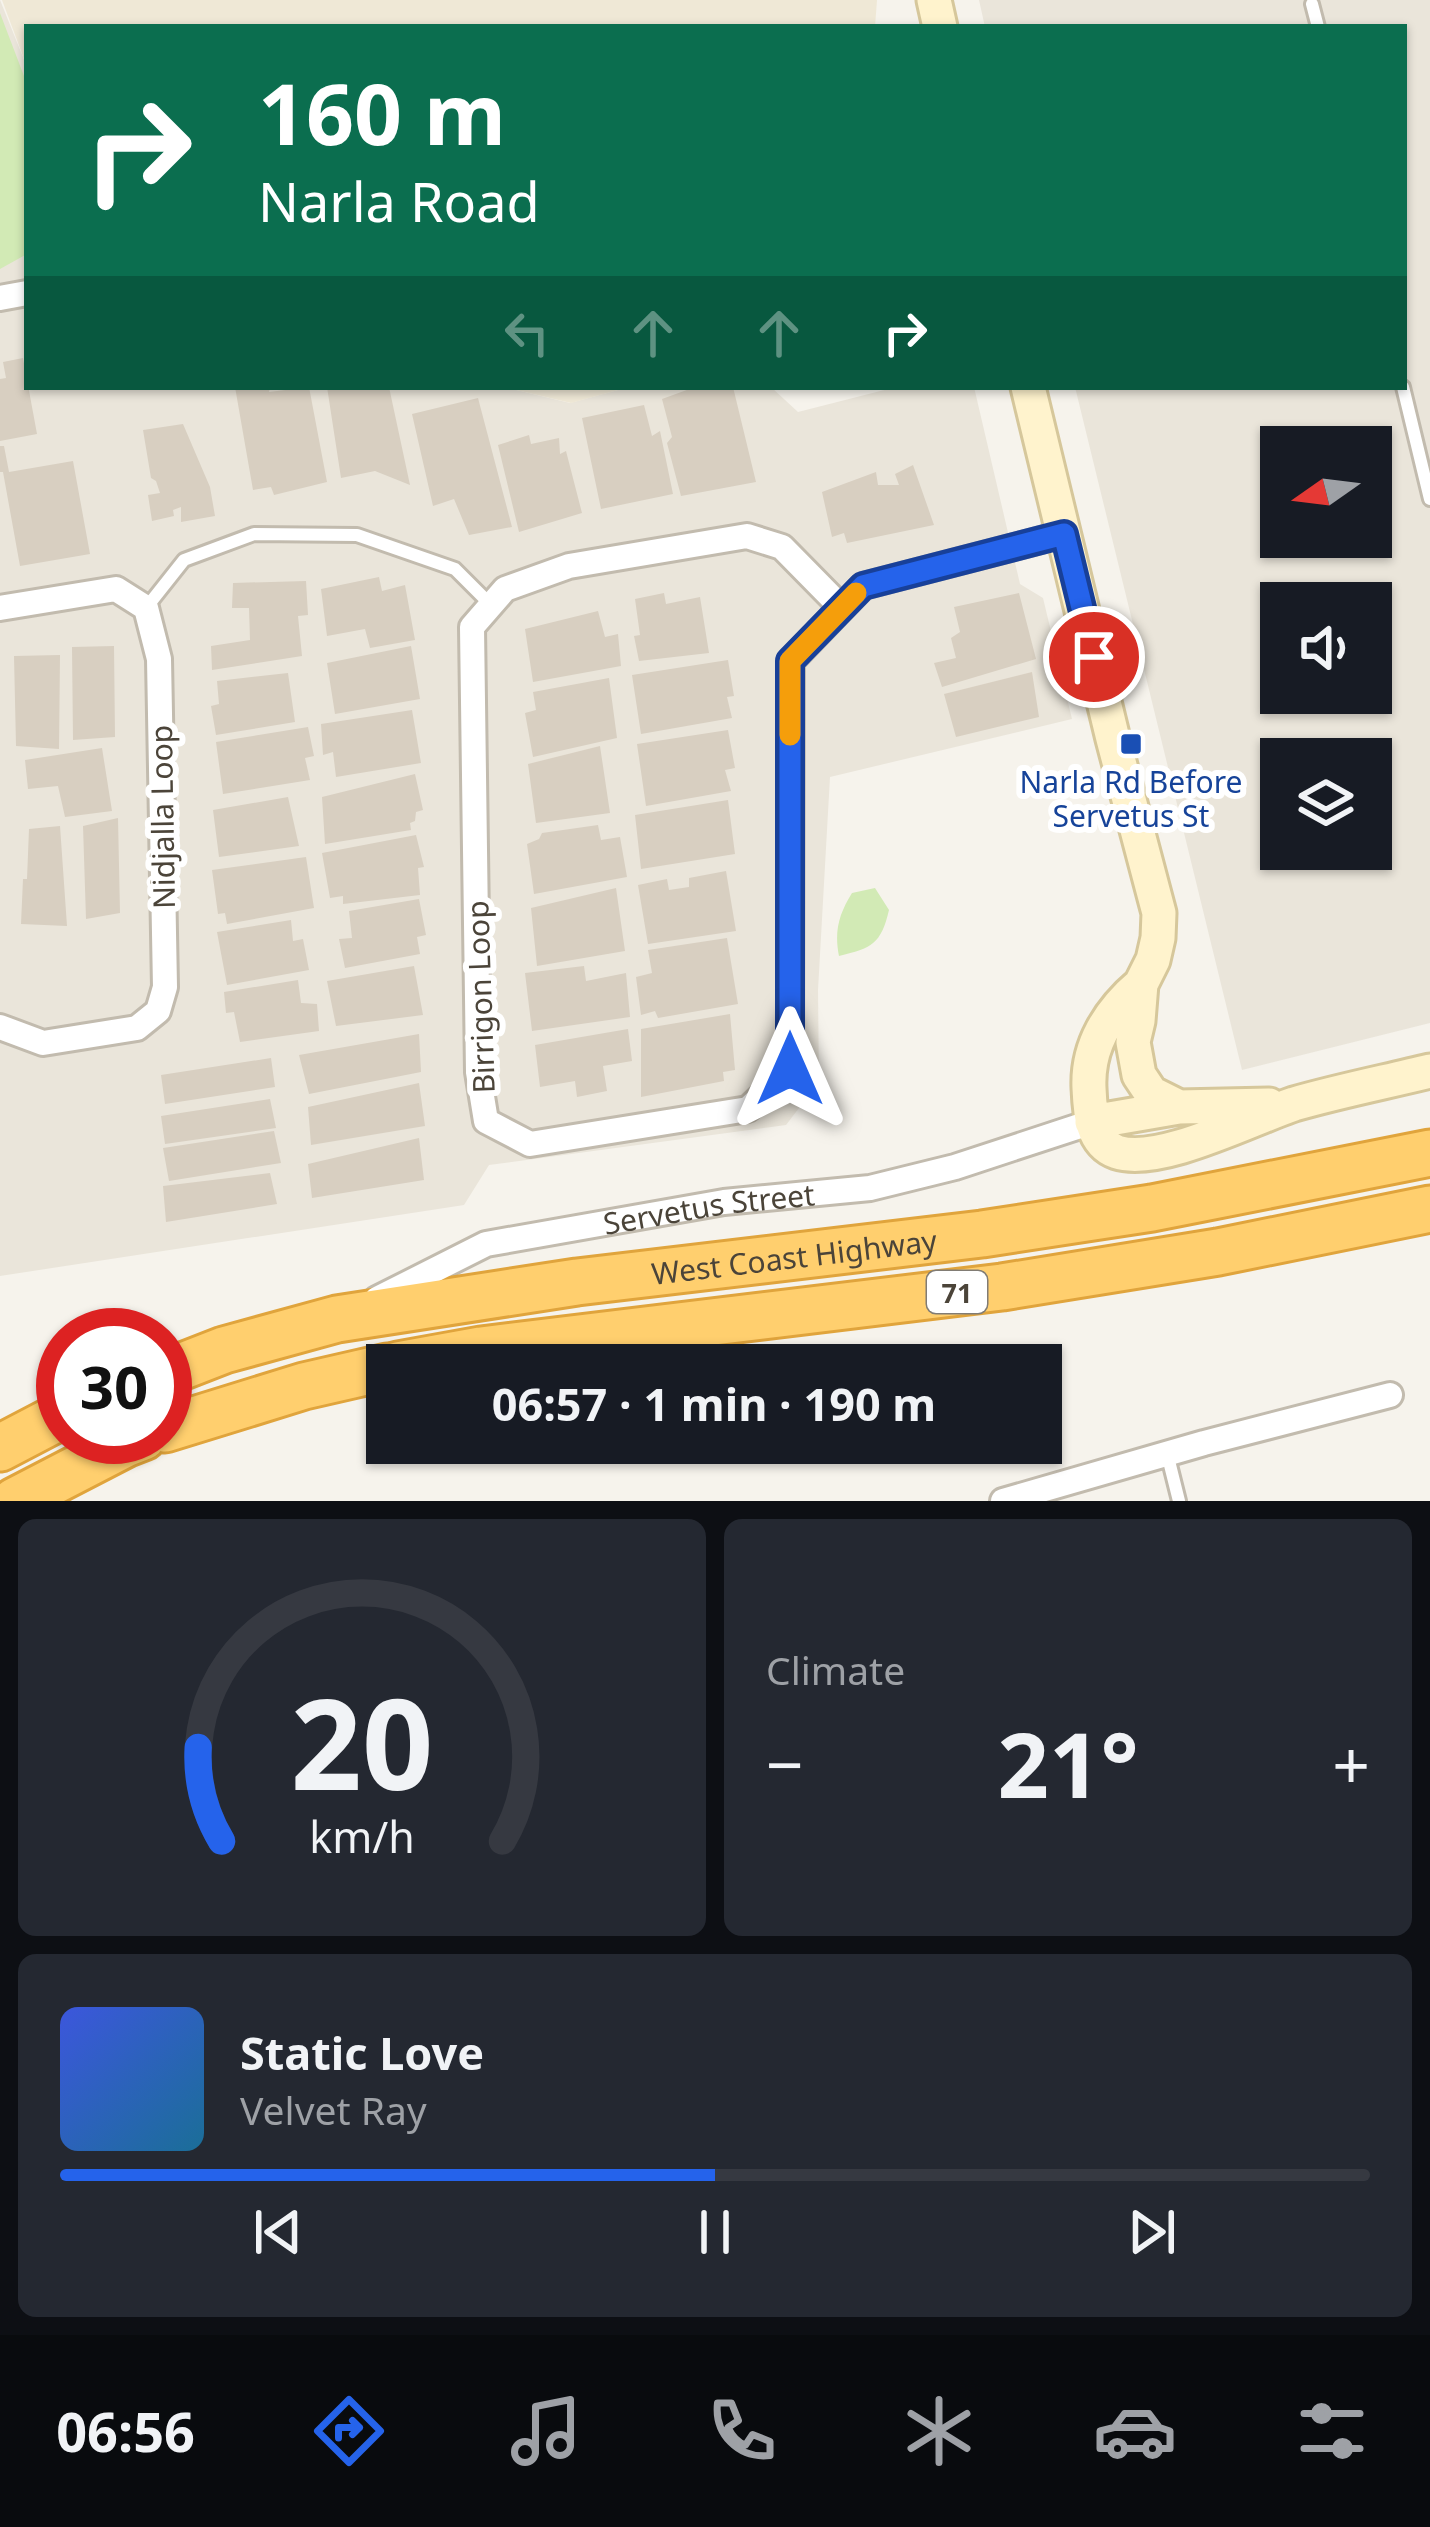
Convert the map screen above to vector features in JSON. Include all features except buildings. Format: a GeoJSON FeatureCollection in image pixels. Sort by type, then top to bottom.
{"type":"FeatureCollection","features":[{"type":"Feature","properties":{"kind":"highway","name":"West Coast Highway"},"geometry":{"type":"LineString","coordinates":[[192,1362],[338,1319],[577,1282],[1109,1215],[1430,1153]]}},
{"type":"Feature","properties":{"kind":"highway","name":"West Coast Highway"},"geometry":{"type":"LineString","coordinates":[[531,1344],[1002,1287],[1219,1252],[1430,1209]]}},
{"type":"Feature","properties":{"kind":"highway"},"geometry":{"type":"LineString","coordinates":[[192,1420],[304,1385],[366,1372]]}},
{"type":"Feature","properties":{"kind":"highway"},"geometry":{"type":"LineString","coordinates":[[0,1448],[36,1429]]}},
{"type":"Feature","properties":{"kind":"highway"},"geometry":{"type":"LineString","coordinates":[[15,1501],[51,1490],[96,1464]]}},
{"type":"Feature","properties":{"kind":"street"},"geometry":{"type":"LineString","coordinates":[[1029,390],[1159,913],[1158,938],[1141,984],[1133,1042],[1139,1075],[1151,1093],[1179,1107]]}},
{"type":"Feature","properties":{"kind":"street","name":"Birrigon Loop"},"geometry":{"type":"LineString","coordinates":[[491,604],[472,626],[478,1072],[486,1121],[530,1144],[748,1109],[790,1069],[790,661],[863,586],[1064,534]]}},
{"type":"Feature","properties":{"kind":"street"},"geometry":{"type":"LineString","coordinates":[[491,604],[505,590],[569,566],[747,536],[782,548],[842,608]]}},
{"type":"Feature","properties":{"kind":"street"},"geometry":{"type":"LineString","coordinates":[[0,608],[116,589],[146,608]]}},
{"type":"Feature","properties":{"kind":"street","name":"Nidjalla Loop"},"geometry":{"type":"LineString","coordinates":[[0,1027],[43,1043],[137,1028],[158,1011],[165,987],[159,659],[146,608]]}},
{"type":"Feature","properties":{"kind":"street"},"geometry":{"type":"LineString","coordinates":[[1092,1121],[1092,1054],[1119,1003],[1141,984]]}},
{"type":"Feature","properties":{"kind":"street","name":"Servetus Street"},"geometry":{"type":"LineString","coordinates":[[1092,1121],[1102,1142],[1114,1151],[1146,1154],[1201,1140],[1294,1104],[1430,1071]]}},
{"type":"Feature","properties":{"kind":"street","name":"Servetus Street"},"geometry":{"type":"LineString","coordinates":[[338,1319],[486,1244],[724,1202],[870,1188],[955,1167],[1092,1121],[1179,1107],[1294,1104]]}},
{"type":"Feature","properties":{"kind":"street"},"geometry":{"type":"LineString","coordinates":[[1003,1501],[1390,1395]]}},
{"type":"Feature","properties":{"kind":"lane"},"geometry":{"type":"LineString","coordinates":[[1312,4],[1317,24]]}},
{"type":"Feature","properties":{"kind":"lane"},"geometry":{"type":"LineString","coordinates":[[1404,390],[1430,499]]}},
{"type":"Feature","properties":{"kind":"lane"},"geometry":{"type":"LineString","coordinates":[[146,608],[184,560],[254,534],[357,535],[454,569],[491,604]]}},
{"type":"Feature","properties":{"kind":"lane"},"geometry":{"type":"LineString","coordinates":[[1167,1454],[1179,1501]]}},
{"type":"Feature","properties":{"kind":"shaded area"},"geometry":{"type":"Polygon","coordinates":[[[0,0],[24,60],[24,390],[516,390],[570,403],[618,390],[774,390],[798,412],[884,390],[975,390],[1020,584],[1043,598],[1072,719],[830,777],[818,990],[819,1082],[786,1125],[489,1165],[464,1205],[0,1276],[0,0]]]}},
{"type":"Feature","properties":{"kind":"shaded area"},"geometry":{"type":"Polygon","coordinates":[[[2,0],[877,0],[875,24],[24,24],[24,59],[2,0]]]}},
{"type":"Feature","properties":{"kind":"shaded area"},"geometry":{"type":"Polygon","coordinates":[[[979,0],[1430,0],[1430,1023],[1242,1070],[1076,390],[1407,390],[1407,24],[984,24],[979,0]]]}},
{"type":"Feature","properties":{"kind":"shaded area"},"geometry":{"type":"Polygon","coordinates":[[[517,390],[618,390],[571,403],[517,390]]]}},
{"type":"Feature","properties":{"kind":"green space"},"geometry":{"type":"Polygon","coordinates":[[[0,13],[24,76],[24,256],[0,269],[0,13]]]}},
{"type":"Feature","properties":{"kind":"green space"},"geometry":{"type":"Polygon","coordinates":[[[875,888],[889,910],[882,930],[867,947],[839,956],[837,931],[852,893],[875,888]]]}},
{"type":"Feature","properties":{"kind":"slow traffic"},"geometry":{"type":"LineString","coordinates":[[790,735],[790,661],[856,593]]}},
{"type":"Feature","properties":{"kind":"place","name":"Narla Rd Before Servetus St"},"geometry":{"type":"Point","coordinates":[1131,744]}},
{"type":"Feature","properties":{"kind":"route"},"geometry":{"type":"LineString","coordinates":[[790,1069],[790,661],[863,586],[1064,534],[1094,657]]}}]}
